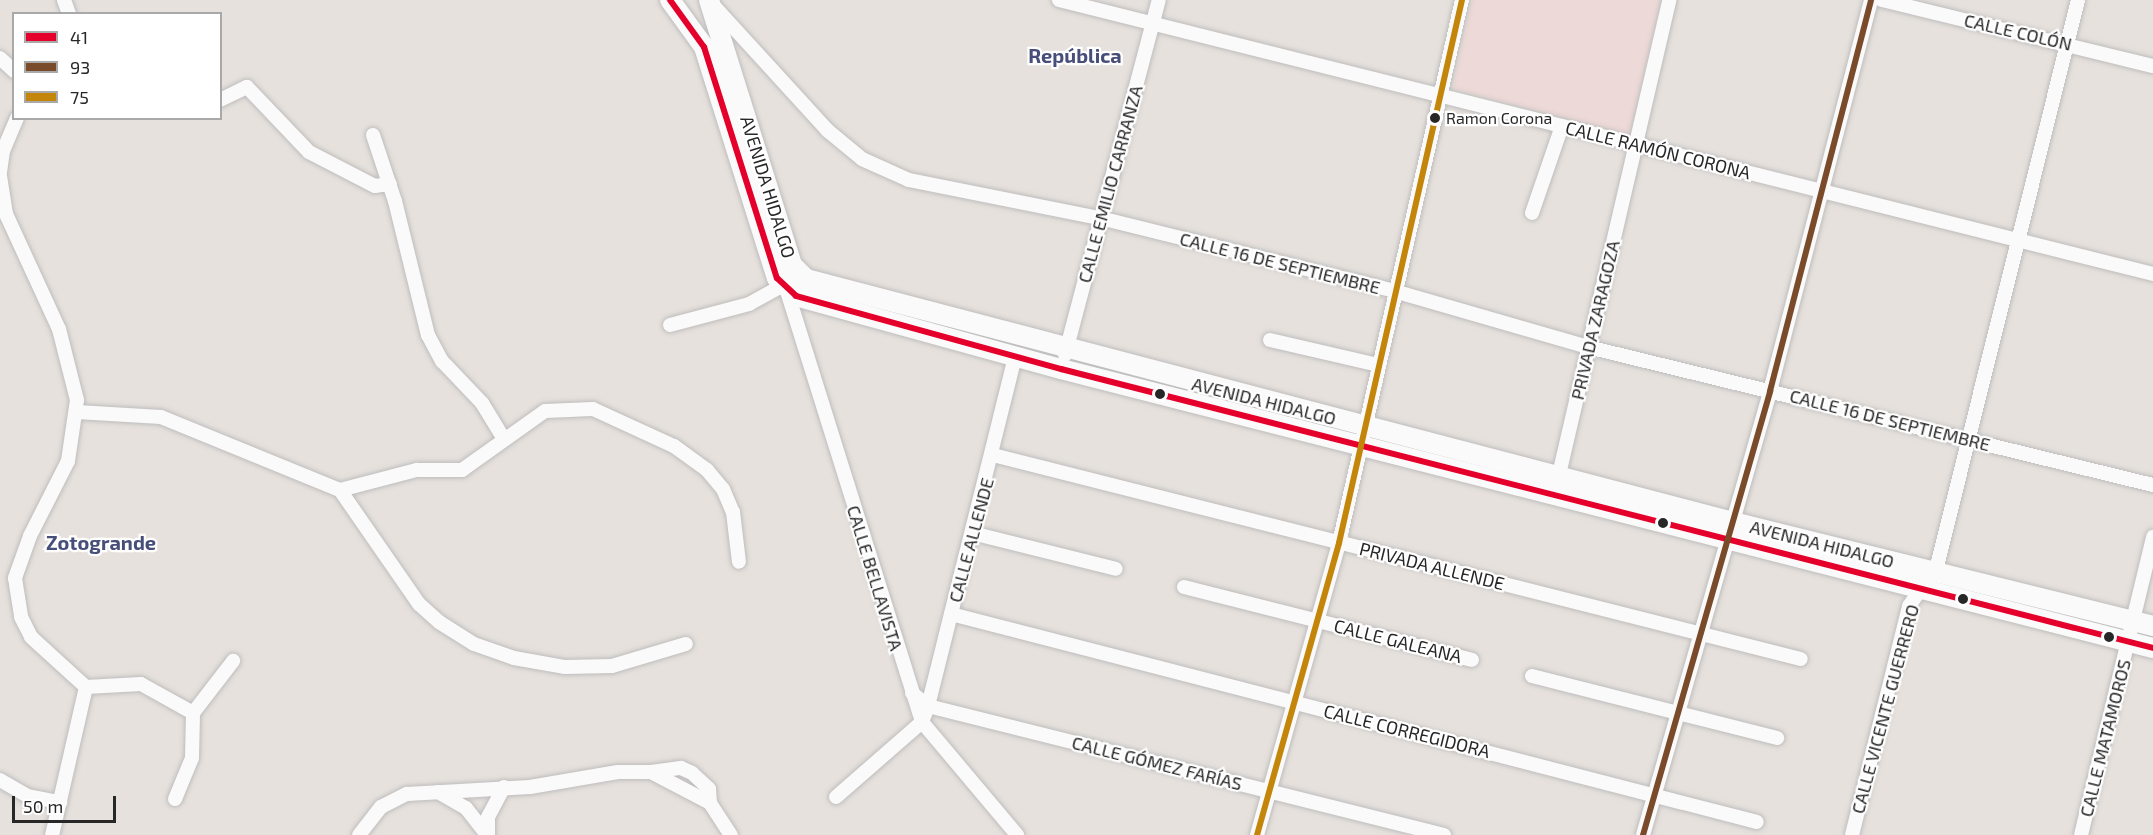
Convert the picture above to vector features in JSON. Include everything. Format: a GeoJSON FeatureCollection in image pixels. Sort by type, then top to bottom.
{"type":"FeatureCollection","features":[{"type":"Feature","properties":{"kind":"main road","name":"AVENIDA HIDALGO"},"geometry":{"type":"LineString","coordinates":[[670,0],[704,47],[784,289],[817,304],[884,311],[1730,531],[1920,589],[2153,648]]}},
{"type":"Feature","properties":{"kind":"main road","name":"AVENIDA HIDALGO"},"geometry":{"type":"LineString","coordinates":[[710,2],[792,265],[806,279],[884,311],[1015,357],[1064,359]]}},
{"type":"Feature","properties":{"kind":"main road","name":"AVENIDA HIDALGO"},"geometry":{"type":"LineString","coordinates":[[1730,531],[1933,572],[2153,626]]}},
{"type":"Feature","properties":{"kind":"street","name":"CALLE RAMÓN CORONA"},"geometry":{"type":"LineString","coordinates":[[1059,0],[2153,274]]}},
{"type":"Feature","properties":{"kind":"street","name":"CALLE EMILIO CARRANZA"},"geometry":{"type":"LineString","coordinates":[[1064,359],[1159,0]]}},
{"type":"Feature","properties":{"kind":"street"},"geometry":{"type":"LineString","coordinates":[[1257,835],[1297,703],[1339,543],[1394,291],[1462,0]]}},
{"type":"Feature","properties":{"kind":"street","name":"PRIVADA ZARAGOZA"},"geometry":{"type":"LineString","coordinates":[[1556,486],[1669,0]]}},
{"type":"Feature","properties":{"kind":"street"},"geometry":{"type":"LineString","coordinates":[[1643,835],[1770,391],[1824,192],[1871,0]]}},
{"type":"Feature","properties":{"kind":"street","name":"CALLE COLÓN"},"geometry":{"type":"LineString","coordinates":[[1882,0],[2153,66]]}},
{"type":"Feature","properties":{"kind":"street","name":"CALLE VICENTE GUERRERO"},"geometry":{"type":"LineString","coordinates":[[1852,835],[1909,606],[1933,572],[2078,0]]}},
{"type":"Feature","properties":{"kind":"street","name":"CALLE 16 DE SEPTIEMBRE"},"geometry":{"type":"LineString","coordinates":[[710,2],[827,130],[882,170],[909,180],[1100,218],[1394,291],[1588,347],[2153,485]]}},
{"type":"Feature","properties":{"kind":"street"},"geometry":{"type":"LineString","coordinates":[[0,57],[12,69]]}},
{"type":"Feature","properties":{"kind":"street"},"geometry":{"type":"LineString","coordinates":[[222,99],[247,87],[309,152],[375,186],[390,184]]}},
{"type":"Feature","properties":{"kind":"street"},"geometry":{"type":"LineString","coordinates":[[16,120],[3,150],[0,174],[6,214],[68,357],[77,412],[68,461],[30,536],[15,578],[21,617],[31,637],[86,687],[141,684],[193,713]]}},
{"type":"Feature","properties":{"kind":"street"},"geometry":{"type":"LineString","coordinates":[[1532,213],[1562,126]]}},
{"type":"Feature","properties":{"kind":"street"},"geometry":{"type":"LineString","coordinates":[[373,135],[390,184],[428,335],[442,361],[482,404],[504,439]]}},
{"type":"Feature","properties":{"kind":"street"},"geometry":{"type":"LineString","coordinates":[[670,325],[749,304],[784,289]]}},
{"type":"Feature","properties":{"kind":"street","name":"CALLE BELLAVISTA"},"geometry":{"type":"LineString","coordinates":[[784,289],[910,691],[922,722],[1017,835]]}},
{"type":"Feature","properties":{"kind":"street"},"geometry":{"type":"LineString","coordinates":[[1270,340],[1378,365]]}},
{"type":"Feature","properties":{"kind":"street","name":"CALLE ALLENDE"},"geometry":{"type":"LineString","coordinates":[[922,722],[993,455],[1015,357]]}},
{"type":"Feature","properties":{"kind":"street"},"geometry":{"type":"LineString","coordinates":[[339,490],[417,470],[462,470],[545,411],[573,408],[593,409],[674,447],[707,470],[723,489],[733,512],[739,562]]}},
{"type":"Feature","properties":{"kind":"street"},"geometry":{"type":"LineString","coordinates":[[77,412],[161,417],[339,490],[418,604],[439,622],[474,644],[514,658],[565,667],[612,666],[686,644]]}},
{"type":"Feature","properties":{"kind":"street","name":"PRIVADA ALLENDE"},"geometry":{"type":"LineString","coordinates":[[993,455],[1801,659]]}},
{"type":"Feature","properties":{"kind":"street"},"geometry":{"type":"LineString","coordinates":[[972,533],[1116,569]]}},
{"type":"Feature","properties":{"kind":"street","name":"CALLE MATAMOROS"},"geometry":{"type":"LineString","coordinates":[[2081,835],[2153,537]]}},
{"type":"Feature","properties":{"kind":"street","name":"CALLE GALEANA"},"geometry":{"type":"LineString","coordinates":[[1184,587],[1472,660]]}},
{"type":"Feature","properties":{"kind":"street","name":"CALLE CORREGIDORA"},"geometry":{"type":"LineString","coordinates":[[951,614],[1757,822]]}},
{"type":"Feature","properties":{"kind":"street"},"geometry":{"type":"LineString","coordinates":[[175,798],[192,758],[193,713],[233,661]]}},
{"type":"Feature","properties":{"kind":"street"},"geometry":{"type":"LineString","coordinates":[[1532,676],[1777,738]]}},
{"type":"Feature","properties":{"kind":"street"},"geometry":{"type":"LineString","coordinates":[[52,835],[86,687]]}},
{"type":"Feature","properties":{"kind":"street","name":"CALLE GÓMEZ FARÍAS"},"geometry":{"type":"LineString","coordinates":[[910,691],[928,706],[1444,835]]}},
{"type":"Feature","properties":{"kind":"street"},"geometry":{"type":"LineString","coordinates":[[836,797],[922,722]]}},
{"type":"Feature","properties":{"kind":"street"},"geometry":{"type":"LineString","coordinates":[[359,835],[387,804],[407,794],[530,787],[618,772],[651,772],[681,768],[692,772],[709,789],[710,803],[731,835]]}},
{"type":"Feature","properties":{"kind":"street"},"geometry":{"type":"LineString","coordinates":[[0,780],[28,796],[60,802]]}},
{"type":"Feature","properties":{"kind":"street"},"geometry":{"type":"LineString","coordinates":[[488,835],[488,817],[504,787]]}},
{"type":"Feature","properties":{"kind":"street"},"geometry":{"type":"LineString","coordinates":[[436,791],[466,808],[488,835]]}},
{"type":"Feature","properties":{"kind":"shaded area"},"geometry":{"type":"Polygon","coordinates":[[[1472,0],[1661,0],[1630,135],[1453,89],[1472,0]]]}},
{"type":"Feature","properties":{"kind":"transit line","name":"41"},"geometry":{"type":"LineString","coordinates":[[670,0],[704,47],[777,278],[796,296],[1061,369],[2153,648]]}},
{"type":"Feature","properties":{"kind":"transit line","name":"75"},"geometry":{"type":"LineString","coordinates":[[1257,835],[1339,543],[1462,0]]}},
{"type":"Feature","properties":{"kind":"transit line","name":"93"},"geometry":{"type":"LineString","coordinates":[[1643,835],[1770,391],[1871,0]]}},
{"type":"Feature","properties":{"kind":"place","name":"Ramon Corona"},"geometry":{"type":"Point","coordinates":[1435,118]}},
{"type":"Feature","properties":{"kind":"district","name":"República"},"geometry":{"type":"Point","coordinates":[1075,55]}},
{"type":"Feature","properties":{"kind":"district","name":"Zotogrande"},"geometry":{"type":"Point","coordinates":[101,542]}}]}
